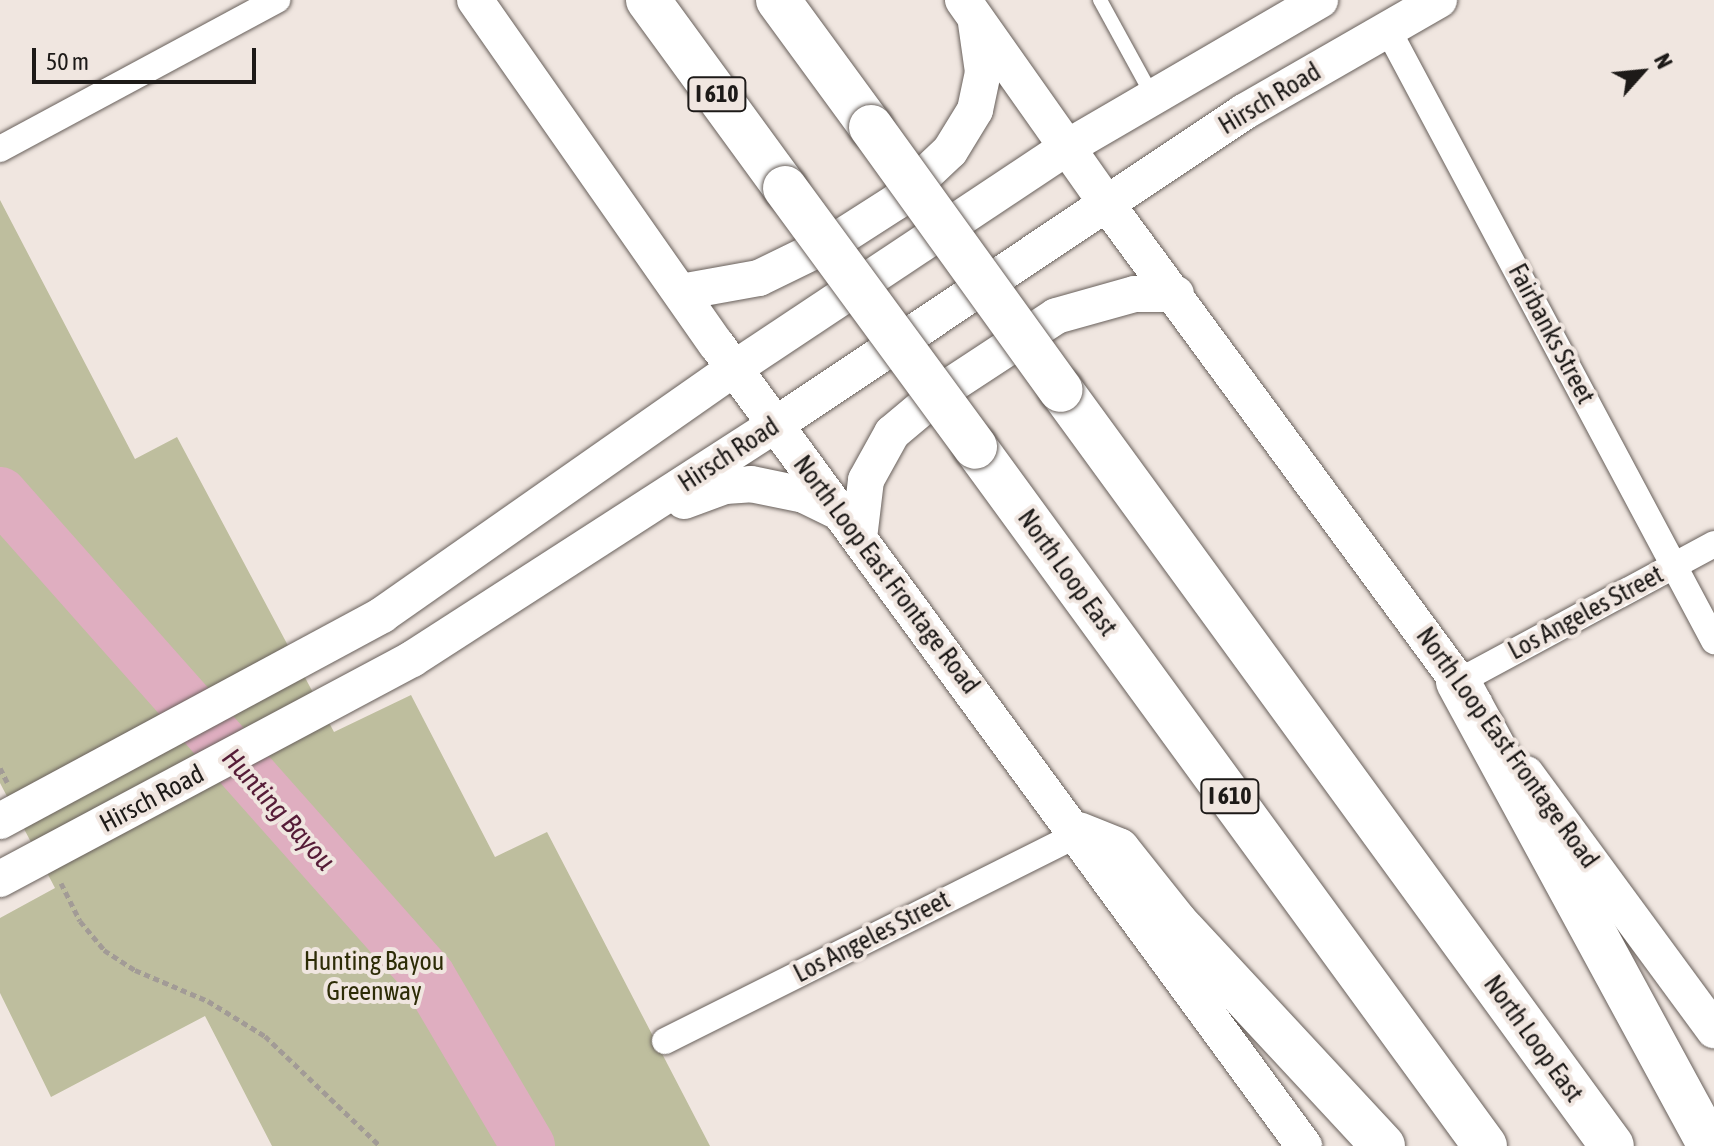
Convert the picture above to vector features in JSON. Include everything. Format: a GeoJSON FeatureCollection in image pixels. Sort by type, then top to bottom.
{"type":"FeatureCollection","features":[{"type":"Feature","properties":{"kind":"highway","name":"North Loop East"},"geometry":{"type":"LineString","coordinates":[[648,0],[1485,1146]]}},
{"type":"Feature","properties":{"kind":"highway","name":"North Loop East"},"geometry":{"type":"LineString","coordinates":[[778,0],[1612,1146]]}},
{"type":"Feature","properties":{"kind":"highway"},"geometry":{"type":"LineString","coordinates":[[1458,682],[1710,1146]]}},
{"type":"Feature","properties":{"kind":"highway"},"geometry":{"type":"LineString","coordinates":[[1078,834],[1118,850],[1176,923],[1383,1146]]}},
{"type":"Feature","properties":{"kind":"main road","name":"North Loop East Frontage Road"},"geometry":{"type":"LineString","coordinates":[[475,0],[775,425],[1304,1146]]}},
{"type":"Feature","properties":{"kind":"main road","name":"Hirsch Road"},"geometry":{"type":"LineString","coordinates":[[0,821],[382,615],[735,368],[1066,148],[1152,95],[1320,0]]}},
{"type":"Feature","properties":{"kind":"main road","name":"Hirsch Road"},"geometry":{"type":"LineString","coordinates":[[0,879],[412,659],[775,425],[1393,14],[1439,0]]}},
{"type":"Feature","properties":{"kind":"main road","name":"North Loop East Frontage Road"},"geometry":{"type":"LineString","coordinates":[[969,8],[1106,203],[1176,294],[1714,1030]]}},
{"type":"Feature","properties":{"kind":"main road"},"geometry":{"type":"LineString","coordinates":[[681,292],[759,278],[835,241],[896,202],[950,151],[975,110],[983,72],[969,8]]}},
{"type":"Feature","properties":{"kind":"main road"},"geometry":{"type":"LineString","coordinates":[[619,526],[738,485],[778,487],[849,525],[866,480],[885,445],[942,391],[1056,316],[1135,294],[1176,294]]}},
{"type":"Feature","properties":{"kind":"street"},"geometry":{"type":"LineString","coordinates":[[0,149],[277,0]]}},
{"type":"Feature","properties":{"kind":"street","name":"Fairbanks Street"},"geometry":{"type":"LineString","coordinates":[[1393,14],[1714,641]]}},
{"type":"Feature","properties":{"kind":"street","name":"Los Angeles Street"},"geometry":{"type":"LineString","coordinates":[[1458,682],[1714,544]]}},
{"type":"Feature","properties":{"kind":"street","name":"Los Angeles Street"},"geometry":{"type":"LineString","coordinates":[[665,1041],[1078,834]]}},
{"type":"Feature","properties":{"kind":"lane"},"geometry":{"type":"LineString","coordinates":[[1100,0],[1152,95]]}},
{"type":"Feature","properties":{"kind":"path"},"geometry":{"type":"LineString","coordinates":[[56,874],[80,921],[104,950],[135,970],[208,1001],[265,1036],[380,1146]]}},
{"type":"Feature","properties":{"kind":"green space","name":"Hunting Bayou Greenway"},"geometry":{"type":"Polygon","coordinates":[[[0,200],[135,459],[177,437],[334,732],[411,695],[495,857],[547,832],[710,1146],[272,1146],[205,1016],[51,1097],[0,993],[0,918],[55,888],[0,783],[0,200]]]}},
{"type":"Feature","properties":{"kind":"waterway","name":"Hunting Bayou"},"geometry":{"type":"LineString","coordinates":[[0,494],[428,976],[528,1146]]}}]}
